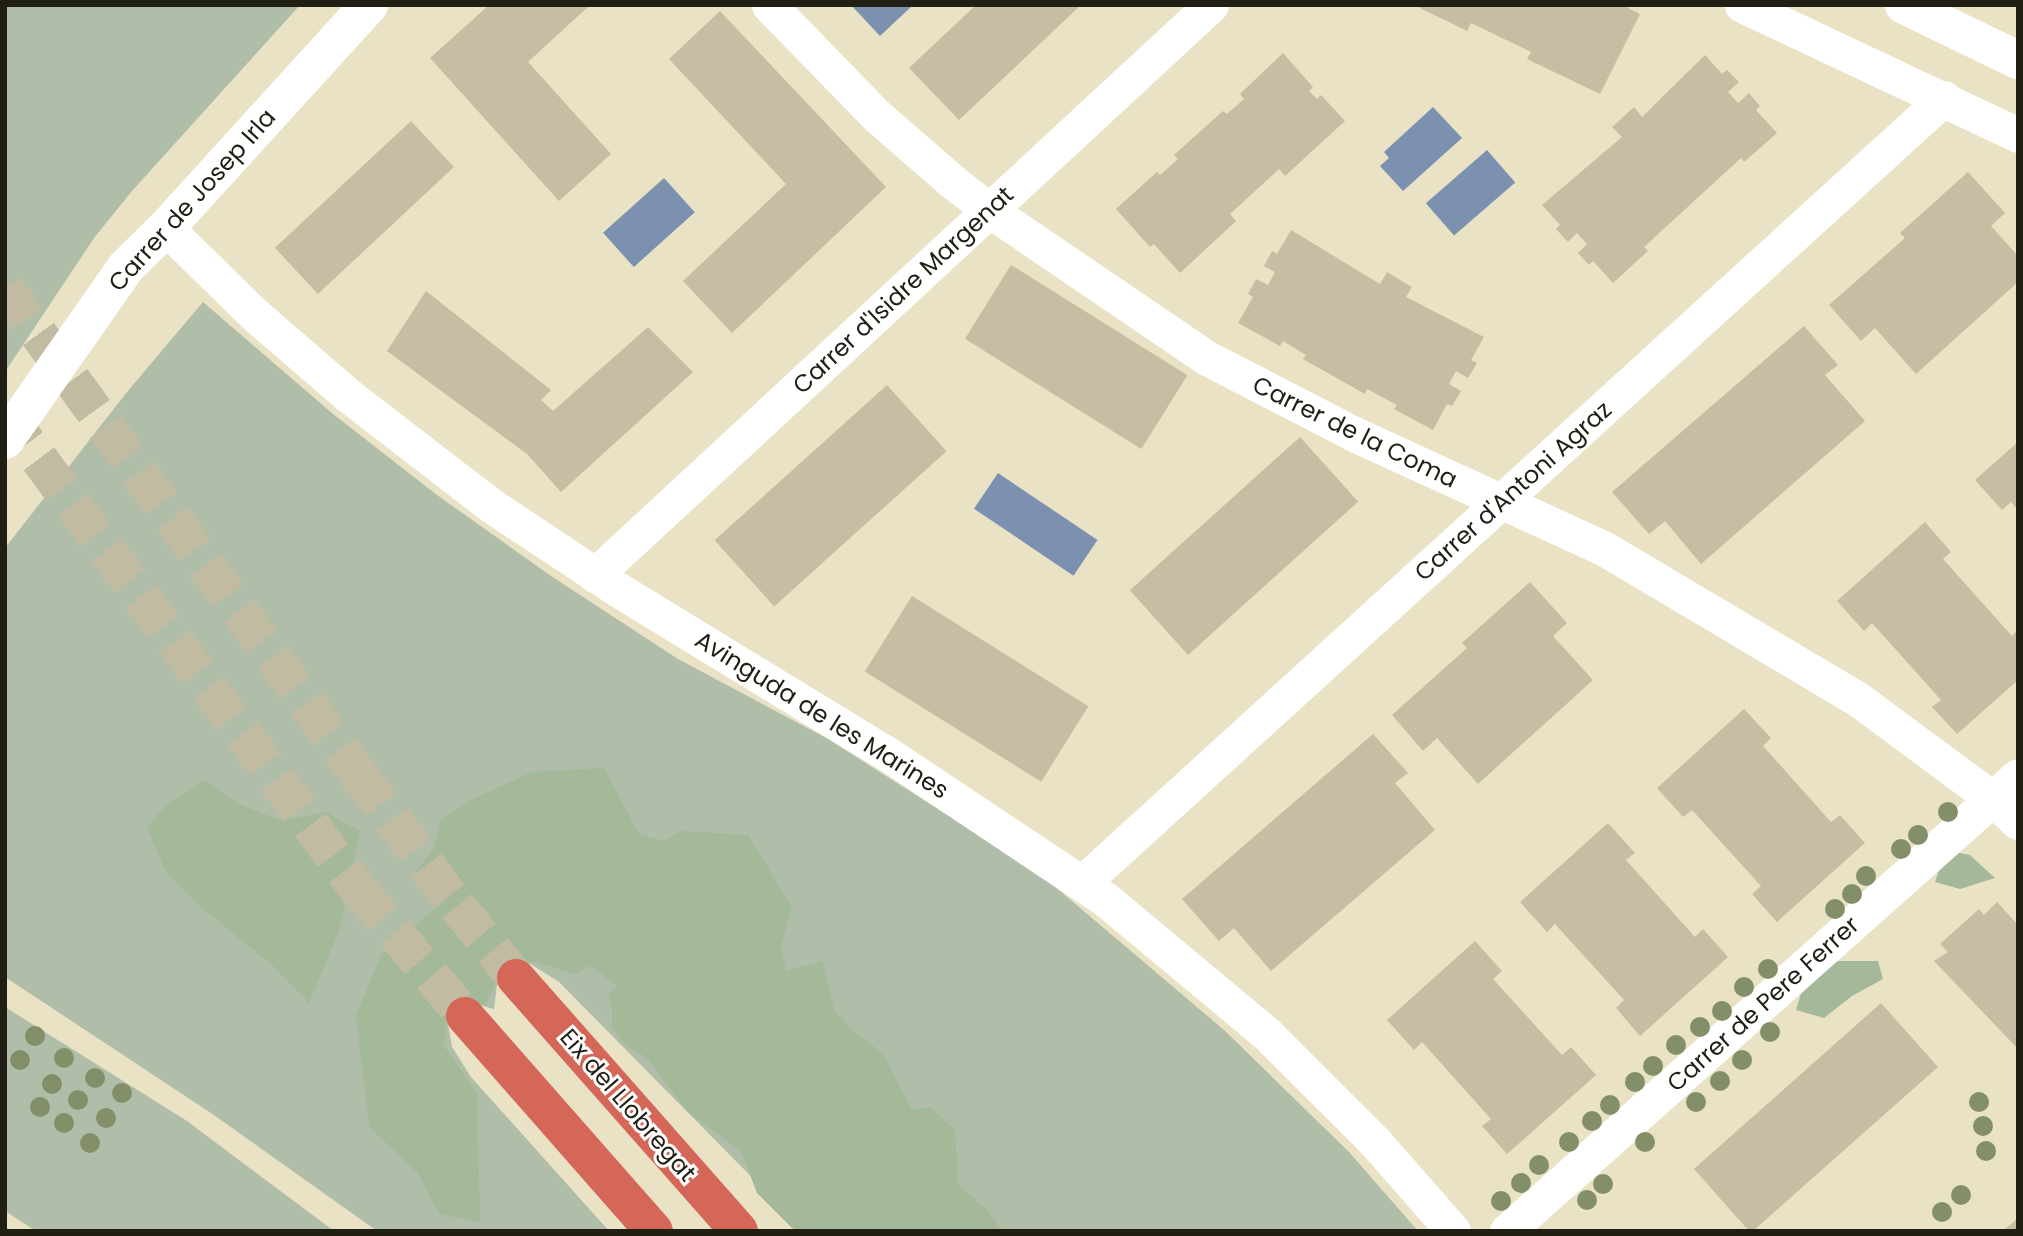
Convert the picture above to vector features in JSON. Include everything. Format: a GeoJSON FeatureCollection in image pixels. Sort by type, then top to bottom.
{"type":"FeatureCollection","features":[{"type":"Feature","properties":{"kind":"highway","name":"Eix del Llobregat"},"geometry":{"type":"LineString","coordinates":[[516,978],[739,1231]]}},
{"type":"Feature","properties":{"kind":"highway"},"geometry":{"type":"LineString","coordinates":[[465,1016],[654,1231]]}},
{"type":"Feature","properties":{"kind":"street","name":"Carrer de Josep Irla"},"geometry":{"type":"LineString","coordinates":[[5,440],[126,267],[166,228],[369,5]]}},
{"type":"Feature","properties":{"kind":"street","name":"Carrer de la Coma"},"geometry":{"type":"LineString","coordinates":[[769,5],[877,116],[989,210],[1207,358],[1354,435],[1605,549],[2005,787],[2018,822]]}},
{"type":"Feature","properties":{"kind":"street","name":"Carrer d'Isidre Margenat"},"geometry":{"type":"LineString","coordinates":[[595,575],[1211,5]]}},
{"type":"Feature","properties":{"kind":"street"},"geometry":{"type":"LineString","coordinates":[[1742,5],[2018,135]]}},
{"type":"Feature","properties":{"kind":"street"},"geometry":{"type":"LineString","coordinates":[[1903,5],[2018,60]]}},
{"type":"Feature","properties":{"kind":"street","name":"Carrer d'Antoni Agraz"},"geometry":{"type":"LineString","coordinates":[[1082,883],[1944,99]]}},
{"type":"Feature","properties":{"kind":"street","name":"Avinguda de les Marines"},"geometry":{"type":"LineString","coordinates":[[166,228],[254,314],[349,397],[492,506],[595,575],[886,753],[1105,899],[1268,1035],[1376,1143],[1453,1231]]}},
{"type":"Feature","properties":{"kind":"street","name":"Carrer de Pere Ferrer"},"geometry":{"type":"LineString","coordinates":[[1507,1231],[2005,787]]}},
{"type":"Feature","properties":{"kind":"green space"},"geometry":{"type":"Polygon","coordinates":[[[5,5],[300,5],[132,191],[94,238],[5,372],[5,5]]]}},
{"type":"Feature","properties":{"kind":"green space"},"geometry":{"type":"Polygon","coordinates":[[[203,302],[333,414],[437,495],[551,576],[678,659],[828,739],[1040,874],[1224,1030],[1349,1152],[1418,1231],[805,1231],[559,982],[529,963],[504,974],[497,985],[494,1009],[476,1004],[448,1024],[452,1047],[471,1077],[609,1231],[377,1231],[214,1115],[5,977],[5,548],[127,392],[203,302]]]}},
{"type":"Feature","properties":{"kind":"green space"},"geometry":{"type":"Polygon","coordinates":[[[604,768],[639,834],[662,841],[682,831],[748,835],[792,907],[781,946],[786,971],[822,961],[835,1011],[851,1029],[883,1054],[912,1110],[930,1107],[955,1130],[958,1184],[989,1212],[1002,1231],[797,1231],[757,1193],[741,1151],[689,1113],[646,1057],[627,1046],[612,1028],[612,1005],[608,995],[617,985],[590,966],[574,974],[536,962],[502,969],[486,1004],[447,1013],[444,1046],[477,1093],[480,1222],[439,1214],[418,1173],[369,1127],[356,1015],[382,953],[445,901],[444,890],[415,873],[434,848],[441,820],[471,800],[532,772],[604,768]]]}},
{"type":"Feature","properties":{"kind":"green space"},"geometry":{"type":"Polygon","coordinates":[[[205,780],[239,804],[282,821],[325,812],[360,831],[339,931],[309,1003],[272,965],[207,912],[165,871],[147,827],[167,804],[205,780]]]}},
{"type":"Feature","properties":{"kind":"green space"},"geometry":{"type":"Polygon","coordinates":[[[1946,850],[1970,855],[1995,878],[1960,889],[1935,882],[1946,850]]]}},
{"type":"Feature","properties":{"kind":"green space"},"geometry":{"type":"Polygon","coordinates":[[[1830,961],[1878,961],[1883,979],[1852,996],[1824,1018],[1796,1010],[1805,980],[1830,961]]]}},
{"type":"Feature","properties":{"kind":"green space"},"geometry":{"type":"Polygon","coordinates":[[[5,1007],[187,1121],[334,1231],[36,1231],[5,1211],[5,1007]]]}},
{"type":"Feature","properties":{"kind":"water"},"geometry":{"type":"Polygon","coordinates":[[[851,5],[913,5],[880,36],[851,5]]]}},
{"type":"Feature","properties":{"kind":"water"},"geometry":{"type":"Polygon","coordinates":[[[1433,107],[1462,138],[1403,191],[1380,166],[1389,158],[1384,152],[1433,107]]]}},
{"type":"Feature","properties":{"kind":"water"},"geometry":{"type":"Polygon","coordinates":[[[1487,150],[1515,182],[1454,236],[1426,203],[1487,150]]]}},
{"type":"Feature","properties":{"kind":"water"},"geometry":{"type":"Polygon","coordinates":[[[664,178],[695,212],[634,267],[603,233],[664,178]]]}},
{"type":"Feature","properties":{"kind":"water"},"geometry":{"type":"Polygon","coordinates":[[[998,473],[1097,540],[1073,576],[974,509],[998,473]]]}},
{"type":"Feature","properties":{"kind":"building"},"geometry":{"type":"Polygon","coordinates":[[[489,5],[590,5],[528,62],[611,154],[559,201],[430,58],[489,5]]]}},
{"type":"Feature","properties":{"kind":"building"},"geometry":{"type":"Polygon","coordinates":[[[976,5],[1081,5],[959,120],[909,68],[976,5]]]}},
{"type":"Feature","properties":{"kind":"building"},"geometry":{"type":"Polygon","coordinates":[[[1414,5],[1622,5],[1640,14],[1600,94],[1527,59],[1531,52],[1471,23],[1467,31],[1414,5]]]}},
{"type":"Feature","properties":{"kind":"building"},"geometry":{"type":"Polygon","coordinates":[[[720,11],[886,187],[732,333],[683,281],[786,184],[669,59],[720,11]]]}},
{"type":"Feature","properties":{"kind":"building"},"geometry":{"type":"Polygon","coordinates":[[[1283,53],[1313,87],[1309,91],[1317,99],[1321,95],[1345,121],[1285,176],[1279,169],[1230,214],[1236,221],[1180,273],[1154,244],[1150,247],[1116,209],[1157,172],[1160,175],[1178,159],[1174,155],[1223,111],[1227,114],[1244,99],[1240,94],[1283,53]]]}},
{"type":"Feature","properties":{"kind":"building"},"geometry":{"type":"Polygon","coordinates":[[[1705,55],[1722,74],[1727,70],[1739,82],[1728,92],[1738,103],[1749,93],[1760,106],[1756,110],[1777,133],[1744,162],[1741,158],[1644,247],[1648,251],[1613,283],[1593,261],[1589,265],[1578,253],[1587,244],[1577,233],[1568,242],[1556,229],[1560,225],[1542,205],[1622,137],[1612,127],[1634,107],[1642,117],[1705,55]]]}},
{"type":"Feature","properties":{"kind":"building"},"geometry":{"type":"Polygon","coordinates":[[[411,121],[454,167],[318,294],[275,248],[411,121]]]}},
{"type":"Feature","properties":{"kind":"building"},"geometry":{"type":"Polygon","coordinates":[[[1968,172],[2005,213],[1991,226],[2018,256],[2018,282],[1916,374],[1875,328],[1861,341],[1829,305],[1905,238],[1900,233],[1968,172]]]}},
{"type":"Feature","properties":{"kind":"building"},"geometry":{"type":"Polygon","coordinates":[[[1291,230],[1380,284],[1387,272],[1412,287],[1406,297],[1484,337],[1471,360],[1477,363],[1468,378],[1456,371],[1449,384],[1461,391],[1452,406],[1447,404],[1433,430],[1394,409],[1397,405],[1367,389],[1365,394],[1303,359],[1306,355],[1283,341],[1280,346],[1238,323],[1253,297],[1248,294],[1256,279],[1268,285],[1275,272],[1264,266],[1272,251],[1277,254],[1291,230]]]}},
{"type":"Feature","properties":{"kind":"building"},"geometry":{"type":"Polygon","coordinates":[[[1011,265],[1187,375],[1141,449],[965,339],[1011,265]]]}},
{"type":"Feature","properties":{"kind":"building"},"geometry":{"type":"Polygon","coordinates":[[[426,291],[551,390],[541,400],[553,411],[648,327],[693,372],[561,492],[527,454],[387,351],[426,291]]]}},
{"type":"Feature","properties":{"kind":"building"},"geometry":{"type":"Polygon","coordinates":[[[1804,326],[1838,365],[1825,375],[1865,421],[1701,564],[1665,521],[1649,534],[1612,492],[1804,326]]]}},
{"type":"Feature","properties":{"kind":"building"},"geometry":{"type":"Polygon","coordinates":[[[887,385],[947,451],[774,606],[715,540],[887,385]]]}},
{"type":"Feature","properties":{"kind":"building"},"geometry":{"type":"Polygon","coordinates":[[[1300,437],[1358,502],[1188,655],[1130,590],[1300,437]]]}},
{"type":"Feature","properties":{"kind":"building"},"geometry":{"type":"Polygon","coordinates":[[[2018,442],[2018,510],[2011,502],[2002,510],[1975,480],[2018,442]]]}},
{"type":"Feature","properties":{"kind":"building"},"geometry":{"type":"Polygon","coordinates":[[[1925,522],[1951,552],[1943,559],[2012,636],[2018,630],[2018,680],[1957,734],[1932,707],[1941,700],[1872,623],[1864,631],[1837,601],[1925,522]]]}},
{"type":"Feature","properties":{"kind":"building"},"geometry":{"type":"Polygon","coordinates":[[[1530,582],[1567,623],[1553,636],[1593,680],[1478,784],[1437,738],[1423,751],[1392,715],[1467,648],[1462,643],[1530,582]]]}},
{"type":"Feature","properties":{"kind":"building"},"geometry":{"type":"Polygon","coordinates":[[[912,596],[1088,706],[1041,782],[865,671],[912,596]]]}},
{"type":"Feature","properties":{"kind":"building"},"geometry":{"type":"Polygon","coordinates":[[[1744,709],[1771,738],[1763,746],[1831,822],[1840,815],[1865,843],[1777,922],[1752,894],[1761,886],[1692,810],[1683,817],[1657,788],[1744,709]]]}},
{"type":"Feature","properties":{"kind":"building"},"geometry":{"type":"Polygon","coordinates":[[[1373,734],[1408,773],[1395,783],[1435,830],[1271,971],[1234,928],[1219,941],[1182,899],[1373,734]]]}},
{"type":"Feature","properties":{"kind":"building"},"geometry":{"type":"Polygon","coordinates":[[[1608,823],[1635,853],[1626,860],[1695,937],[1703,929],[1728,957],[1640,1036],[1616,1008],[1624,1000],[1555,924],[1547,932],[1520,902],[1608,823]]]}},
{"type":"Feature","properties":{"kind":"building"},"geometry":{"type":"Polygon","coordinates":[[[1997,902],[2018,925],[2018,1049],[1934,961],[1948,952],[1940,944],[1979,909],[1984,915],[1997,902]]]}},
{"type":"Feature","properties":{"kind":"building"},"geometry":{"type":"Polygon","coordinates":[[[1475,941],[1502,971],[1493,979],[1562,1055],[1571,1047],[1596,1075],[1507,1154],[1482,1126],[1491,1119],[1422,1042],[1414,1050],[1387,1020],[1475,941]]]}},
{"type":"Feature","properties":{"kind":"building"},"geometry":{"type":"Polygon","coordinates":[[[1881,1003],[1938,1067],[1753,1231],[1749,1231],[1694,1169],[1881,1003]]]}},
{"type":"Feature","properties":{"kind":"building"},"geometry":{"type":"Polygon","coordinates":[[[2018,1218],[2018,1231],[2003,1231],[2018,1218]]]}},
{"type":"Feature","properties":{"kind":"tunnel"},"geometry":{"type":"LineString","coordinates":[[5,288],[358,774],[457,906],[516,978]]}},
{"type":"Feature","properties":{"kind":"tunnel"},"geometry":{"type":"LineString","coordinates":[[5,413],[358,889],[465,1016]]}}]}
